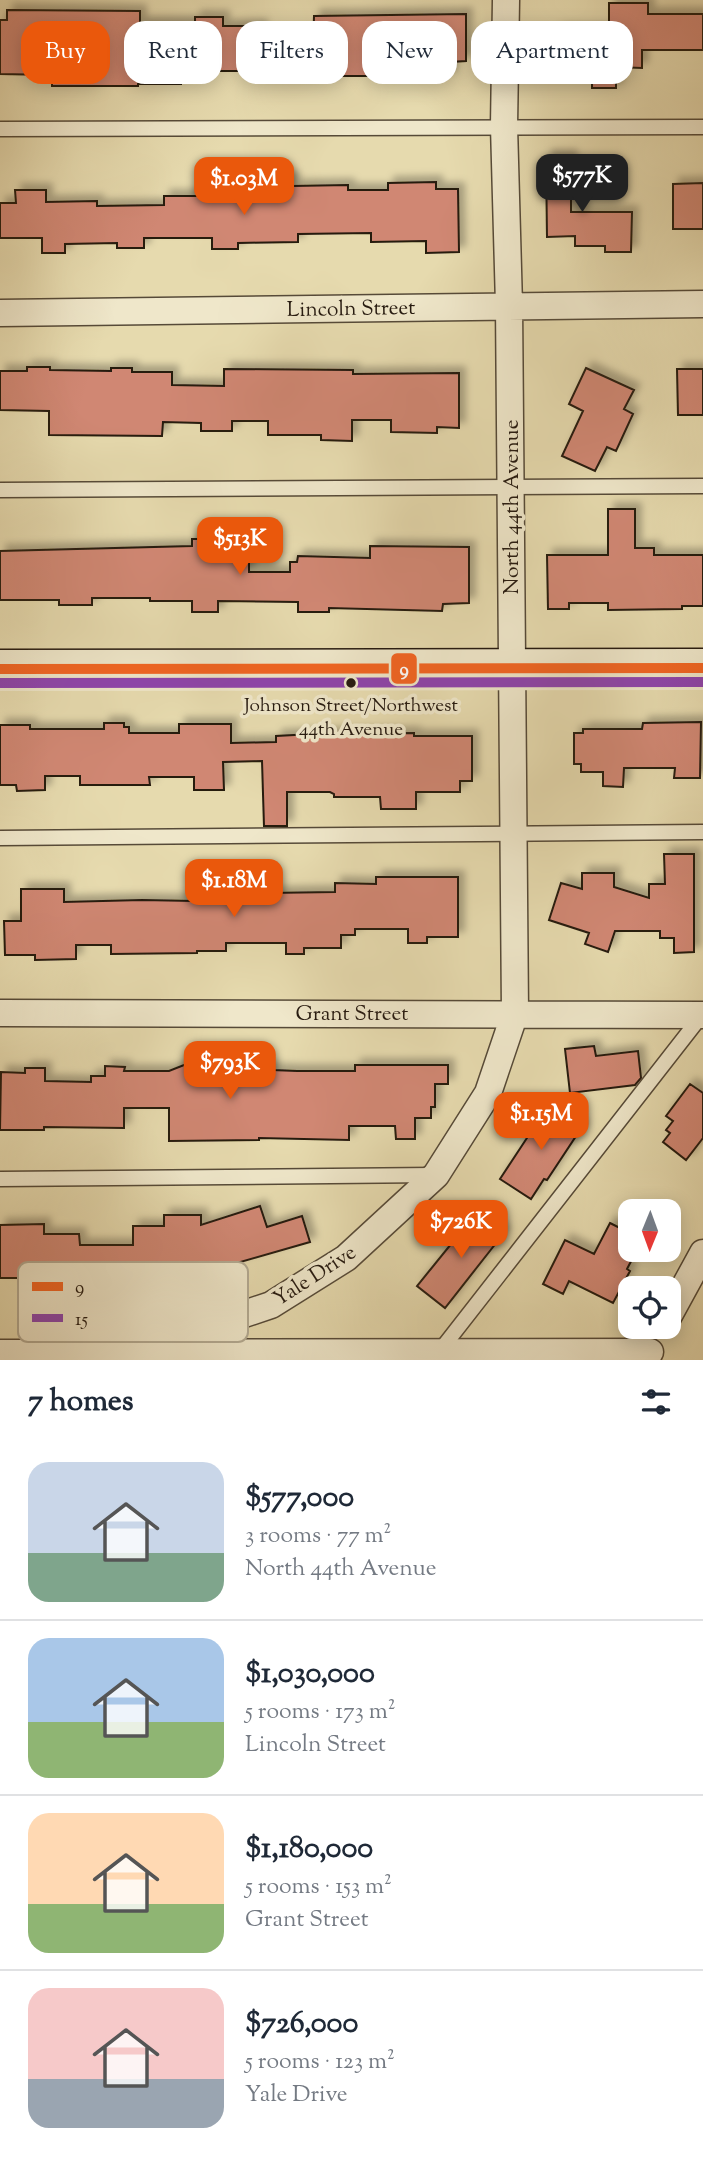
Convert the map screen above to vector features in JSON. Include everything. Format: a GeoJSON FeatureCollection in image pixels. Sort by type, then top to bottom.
{"type":"FeatureCollection","features":[{"type":"Feature","properties":{"kind":"street","name":"North 44th Avenue"},"geometry":{"type":"LineString","coordinates":[[506,0],[504,126],[509,305],[515,1013]]}},
{"type":"Feature","properties":{"kind":"street","name":"Lincoln Street"},"geometry":{"type":"LineString","coordinates":[[0,313],[703,304]]}},
{"type":"Feature","properties":{"kind":"street"},"geometry":{"type":"LineString","coordinates":[[0,669],[703,668]]}},
{"type":"Feature","properties":{"kind":"street","name":"Grant Street"},"geometry":{"type":"LineString","coordinates":[[0,1013],[703,1014]]}},
{"type":"Feature","properties":{"kind":"street","name":"Yale Drive"},"geometry":{"type":"LineString","coordinates":[[248,1312],[271,1304],[346,1258],[436,1175],[488,1093],[515,1013]]}},
{"type":"Feature","properties":{"kind":"street"},"geometry":{"type":"LineString","coordinates":[[681,1293],[703,1253]]}},
{"type":"Feature","properties":{"kind":"street"},"geometry":{"type":"LineString","coordinates":[[0,1353],[125,1356],[439,1352],[648,1356],[656,1339]]}},
{"type":"Feature","properties":{"kind":"street","name":"Yale Drive"},"geometry":{"type":"LineString","coordinates":[[125,1356],[164,1342]]}},
{"type":"Feature","properties":{"kind":"lane"},"geometry":{"type":"LineString","coordinates":[[0,129],[703,127]]}},
{"type":"Feature","properties":{"kind":"lane"},"geometry":{"type":"LineString","coordinates":[[0,490],[703,486]]}},
{"type":"Feature","properties":{"kind":"lane"},"geometry":{"type":"LineString","coordinates":[[0,838],[703,832]]}},
{"type":"Feature","properties":{"kind":"lane"},"geometry":{"type":"LineString","coordinates":[[439,1352],[703,1014]]}},
{"type":"Feature","properties":{"kind":"lane"},"geometry":{"type":"LineString","coordinates":[[0,1179],[436,1175]]}},
{"type":"Feature","properties":{"kind":"building"},"geometry":{"type":"Polygon","coordinates":[[[609,3],[648,3],[648,14],[703,14],[703,50],[642,50],[642,68],[633,68],[633,21],[609,21],[609,3]]]}},
{"type":"Feature","properties":{"kind":"building"},"geometry":{"type":"Polygon","coordinates":[[[7,10],[140,11],[140,21],[124,21],[124,84],[138,86],[52,86],[110,84],[110,21],[21,21],[21,74],[0,74],[0,20],[7,20],[7,10]]]}},
{"type":"Feature","properties":{"kind":"building"},"geometry":{"type":"Polygon","coordinates":[[[466,14],[466,61],[457,62],[457,21],[362,21],[362,76],[348,76],[348,21],[314,21],[314,16],[466,14]]]}},
{"type":"Feature","properties":{"kind":"building"},"geometry":{"type":"Polygon","coordinates":[[[195,17],[223,17],[223,26],[236,26],[236,71],[222,71],[222,21],[195,21],[195,17]]]}},
{"type":"Feature","properties":{"kind":"building"},"geometry":{"type":"Polygon","coordinates":[[[592,84],[616,84],[616,88],[592,88],[592,84]]]}},
{"type":"Feature","properties":{"kind":"building"},"geometry":{"type":"Polygon","coordinates":[[[546,156],[571,156],[571,212],[632,212],[631,252],[605,252],[605,246],[575,246],[575,236],[547,237],[546,156]]]}},
{"type":"Feature","properties":{"kind":"building"},"geometry":{"type":"Polygon","coordinates":[[[271,178],[293,178],[293,186],[348,185],[348,190],[388,190],[388,183],[436,182],[436,189],[458,189],[459,252],[426,253],[426,241],[371,242],[371,233],[298,234],[298,242],[238,243],[238,249],[212,249],[212,238],[144,238],[144,248],[117,248],[117,243],[65,244],[65,253],[42,253],[42,238],[0,238],[0,203],[16,203],[15,190],[46,190],[46,202],[97,201],[97,206],[164,205],[164,196],[271,196],[271,178]]]}},
{"type":"Feature","properties":{"kind":"building"},"geometry":{"type":"Polygon","coordinates":[[[703,183],[703,229],[673,229],[673,184],[703,183]]]}},
{"type":"Feature","properties":{"kind":"building"},"geometry":{"type":"Polygon","coordinates":[[[27,367],[111,371],[111,368],[132,368],[132,372],[172,372],[172,385],[224,386],[224,369],[353,370],[353,374],[459,373],[459,428],[437,427],[437,433],[391,432],[391,420],[352,420],[352,441],[321,440],[321,435],[268,435],[268,421],[232,421],[232,431],[201,431],[201,423],[163,422],[162,436],[49,435],[49,411],[0,410],[0,371],[27,371],[27,367]]]}},
{"type":"Feature","properties":{"kind":"building"},"geometry":{"type":"Polygon","coordinates":[[[586,368],[634,390],[624,409],[633,414],[616,451],[607,447],[595,471],[562,456],[583,411],[569,404],[586,368]]]}},
{"type":"Feature","properties":{"kind":"building"},"geometry":{"type":"Polygon","coordinates":[[[677,369],[703,369],[703,415],[678,415],[677,369]]]}},
{"type":"Feature","properties":{"kind":"building"},"geometry":{"type":"Polygon","coordinates":[[[608,509],[635,509],[635,548],[654,548],[654,555],[703,555],[703,606],[682,606],[682,609],[608,610],[608,603],[569,603],[569,609],[548,609],[547,555],[608,555],[608,509]]]}},
{"type":"Feature","properties":{"kind":"building"},"geometry":{"type":"Polygon","coordinates":[[[211,533],[249,533],[249,572],[290,572],[290,562],[297,562],[298,556],[370,558],[370,546],[469,547],[469,603],[443,604],[442,611],[329,608],[329,612],[298,612],[298,602],[218,601],[218,612],[192,612],[192,601],[150,601],[150,598],[92,598],[92,605],[59,605],[59,600],[0,600],[0,551],[192,546],[192,539],[211,539],[211,533]]]}},
{"type":"Feature","properties":{"kind":"building"},"geometry":{"type":"Polygon","coordinates":[[[701,722],[700,778],[674,778],[675,768],[624,768],[623,787],[603,786],[603,772],[581,772],[581,764],[574,764],[574,733],[583,733],[583,729],[642,729],[643,723],[701,722]]]}},
{"type":"Feature","properties":{"kind":"building"},"geometry":{"type":"Polygon","coordinates":[[[104,723],[124,723],[124,727],[129,727],[129,733],[179,733],[179,724],[231,724],[231,743],[276,742],[276,736],[313,734],[414,733],[414,736],[472,736],[472,781],[460,781],[460,792],[416,792],[416,809],[381,809],[380,797],[334,797],[330,792],[287,792],[287,826],[264,826],[262,761],[223,762],[224,790],[194,790],[194,777],[149,777],[150,785],[80,785],[80,776],[45,776],[45,790],[17,791],[16,785],[0,785],[0,725],[30,725],[30,729],[104,729],[104,723]]]}},
{"type":"Feature","properties":{"kind":"building"},"geometry":{"type":"Polygon","coordinates":[[[664,854],[694,854],[694,952],[674,953],[674,938],[660,938],[660,931],[615,931],[608,952],[585,944],[589,933],[549,920],[561,883],[582,889],[582,873],[614,873],[614,887],[649,898],[649,884],[665,884],[664,854]]]}},
{"type":"Feature","properties":{"kind":"building"},"geometry":{"type":"Polygon","coordinates":[[[376,877],[458,877],[458,937],[427,937],[427,943],[408,943],[408,929],[355,929],[355,935],[341,935],[341,948],[304,948],[304,954],[286,954],[286,943],[226,943],[226,951],[197,953],[111,954],[111,945],[76,945],[76,959],[35,960],[35,955],[5,955],[4,921],[21,921],[21,889],[64,889],[64,902],[245,902],[244,885],[268,885],[268,893],[335,892],[335,883],[376,884],[376,877]]]}},
{"type":"Feature","properties":{"kind":"building"},"geometry":{"type":"Polygon","coordinates":[[[594,1046],[596,1056],[638,1051],[641,1078],[635,1085],[570,1093],[565,1049],[594,1046]]]}},
{"type":"Feature","properties":{"kind":"building"},"geometry":{"type":"Polygon","coordinates":[[[184,1065],[355,1071],[355,1065],[448,1065],[448,1084],[435,1084],[435,1107],[431,1107],[431,1118],[415,1118],[415,1139],[396,1139],[395,1126],[349,1126],[349,1140],[259,1138],[169,1141],[169,1108],[124,1108],[124,1128],[44,1127],[44,1130],[0,1130],[1,1072],[25,1073],[25,1068],[45,1068],[45,1081],[91,1082],[91,1076],[105,1076],[105,1066],[125,1067],[124,1071],[169,1071],[184,1065]]]}},
{"type":"Feature","properties":{"kind":"building"},"geometry":{"type":"Polygon","coordinates":[[[690,1084],[703,1093],[703,1138],[686,1160],[663,1142],[670,1133],[666,1130],[673,1121],[666,1116],[690,1084]]]}},
{"type":"Feature","properties":{"kind":"building"},"geometry":{"type":"Polygon","coordinates":[[[548,1106],[582,1127],[531,1199],[500,1179],[548,1106]]]}},
{"type":"Feature","properties":{"kind":"building"},"geometry":{"type":"Polygon","coordinates":[[[260,1206],[267,1227],[302,1216],[310,1242],[240,1262],[18,1262],[18,1278],[0,1278],[0,1225],[44,1224],[44,1234],[79,1234],[80,1245],[133,1245],[133,1226],[164,1226],[164,1215],[201,1215],[201,1225],[260,1206]]]}},
{"type":"Feature","properties":{"kind":"building"},"geometry":{"type":"Polygon","coordinates":[[[477,1212],[504,1233],[445,1308],[417,1286],[477,1212]]]}},
{"type":"Feature","properties":{"kind":"building"},"geometry":{"type":"Polygon","coordinates":[[[610,1223],[618,1227],[618,1262],[631,1262],[627,1276],[618,1276],[618,1294],[613,1303],[569,1281],[563,1294],[543,1284],[565,1240],[594,1254],[610,1223]]]}},
{"type":"Feature","properties":{"kind":"transit line","name":"9"},"geometry":{"type":"LineString","coordinates":[[0,669],[703,668]]}},
{"type":"Feature","properties":{"kind":"transit line","name":"15"},"geometry":{"type":"LineString","coordinates":[[0,683],[703,682]]}},
{"type":"Feature","properties":{"kind":"place","name":"Johnson Street/Northwest 44th Avenue"},"geometry":{"type":"Point","coordinates":[351,683]}}]}
